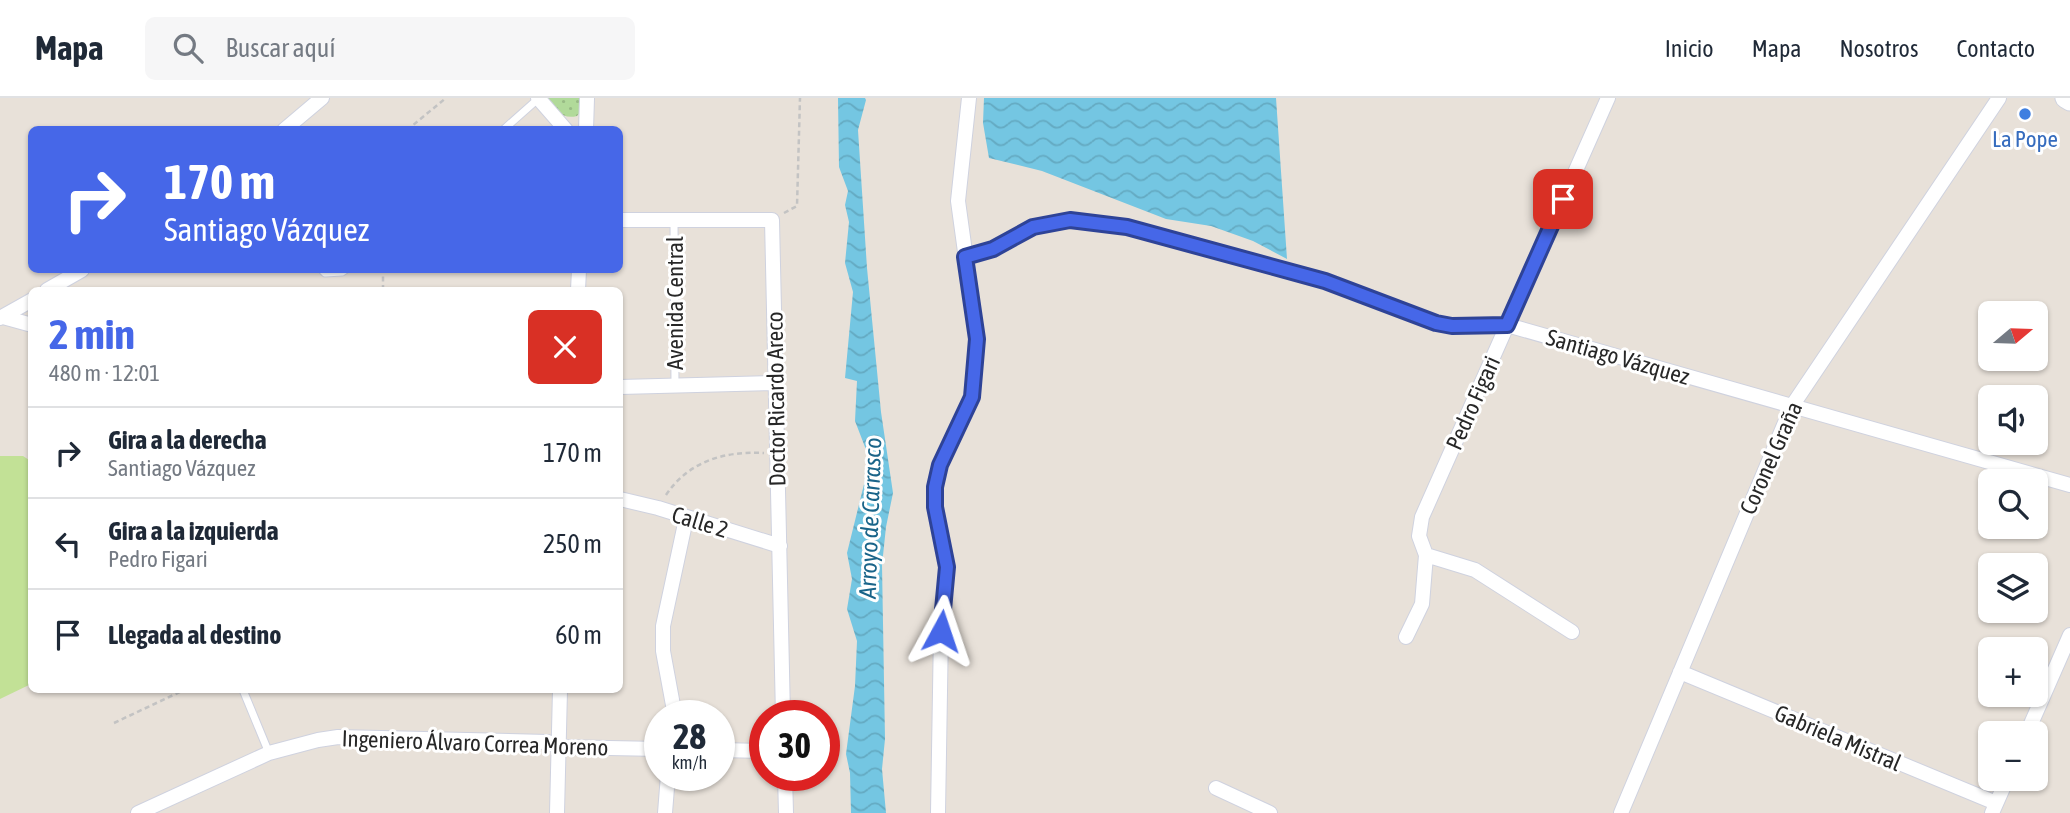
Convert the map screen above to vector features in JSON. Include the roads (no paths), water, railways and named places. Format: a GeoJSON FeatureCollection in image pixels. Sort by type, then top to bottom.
{"type":"FeatureCollection","features":[{"type":"Feature","properties":{"kind":"main road"},"geometry":{"type":"LineString","coordinates":[[2065,98],[2070,102]]}},
{"type":"Feature","properties":{"kind":"street"},"geometry":{"type":"LineString","coordinates":[[289,126],[322,98]]}},
{"type":"Feature","properties":{"kind":"street"},"geometry":{"type":"LineString","coordinates":[[539,98],[563,126]]}},
{"type":"Feature","properties":{"kind":"street"},"geometry":{"type":"LineString","coordinates":[[586,126],[587,98]]}},
{"type":"Feature","properties":{"kind":"street"},"geometry":{"type":"LineString","coordinates":[[938,813],[941,631],[947,567],[935,507],[935,487],[940,465],[972,397],[977,339],[958,201],[969,98]]}},
{"type":"Feature","properties":{"kind":"street","name":"Pedro Figari"},"geometry":{"type":"LineString","coordinates":[[1406,637],[1422,604],[1426,555],[1419,536],[1422,517],[1608,98]]}},
{"type":"Feature","properties":{"kind":"street","name":"Coronel Graña"},"geometry":{"type":"LineString","coordinates":[[1621,813],[1791,406],[1998,98]]}},
{"type":"Feature","properties":{"kind":"street"},"geometry":{"type":"LineString","coordinates":[[623,220],[674,220]]}},
{"type":"Feature","properties":{"kind":"street","name":"Doctor Ricardo Areco"},"geometry":{"type":"LineString","coordinates":[[674,220],[772,220],[783,700]]}},
{"type":"Feature","properties":{"kind":"street","name":"Santiago Vázquez"},"geometry":{"type":"LineString","coordinates":[[965,257],[993,249],[1033,227],[1070,220],[1127,227],[1325,281],[1436,323],[1452,326],[1507,325],[2070,485]]}},
{"type":"Feature","properties":{"kind":"street"},"geometry":{"type":"LineString","coordinates":[[52,287],[77,273]]}},
{"type":"Feature","properties":{"kind":"street"},"geometry":{"type":"LineString","coordinates":[[2,317],[28,302]]}},
{"type":"Feature","properties":{"kind":"street"},"geometry":{"type":"LineString","coordinates":[[2,317],[28,324]]}},
{"type":"Feature","properties":{"kind":"street"},"geometry":{"type":"LineString","coordinates":[[623,387],[776,383]]}},
{"type":"Feature","properties":{"kind":"street","name":"Calle 2"},"geometry":{"type":"LineString","coordinates":[[623,500],[780,547]]}},
{"type":"Feature","properties":{"kind":"street"},"geometry":{"type":"LineString","coordinates":[[672,700],[663,651],[663,626],[686,519]]}},
{"type":"Feature","properties":{"kind":"street"},"geometry":{"type":"LineString","coordinates":[[1426,555],[1475,570],[1572,632]]}},
{"type":"Feature","properties":{"kind":"street"},"geometry":{"type":"LineString","coordinates":[[2033,721],[2068,645]]}},
{"type":"Feature","properties":{"kind":"street","name":"Gabriela Mistral"},"geometry":{"type":"LineString","coordinates":[[1680,672],[1994,808]]}},
{"type":"Feature","properties":{"kind":"street"},"geometry":{"type":"LineString","coordinates":[[558,813],[560,693]]}},
{"type":"Feature","properties":{"kind":"street","name":"Ingeniero Álvaro Correa Moreno"},"geometry":{"type":"LineString","coordinates":[[138,813],[269,753],[297,744],[338,737],[548,742],[558,747],[644,749]]}},
{"type":"Feature","properties":{"kind":"street"},"geometry":{"type":"LineString","coordinates":[[1216,788],[1270,813]]}},
{"type":"Feature","properties":{"kind":"street"},"geometry":{"type":"LineString","coordinates":[[666,813],[667,791]]}},
{"type":"Feature","properties":{"kind":"street"},"geometry":{"type":"LineString","coordinates":[[785,791],[786,813]]}},
{"type":"Feature","properties":{"kind":"street"},"geometry":{"type":"LineString","coordinates":[[1994,808],[2002,791]]}},
{"type":"Feature","properties":{"kind":"lane"},"geometry":{"type":"LineString","coordinates":[[508,126],[539,98]]}},
{"type":"Feature","properties":{"kind":"lane","name":"Avenida Central"},"geometry":{"type":"LineString","coordinates":[[674,220],[675,386]]}},
{"type":"Feature","properties":{"kind":"lane"},"geometry":{"type":"LineString","coordinates":[[244,693],[269,753]]}},
{"type":"Feature","properties":{"kind":"water","name":"Arroyo de Carrasco"},"geometry":{"type":"Polygon","coordinates":[[[838,98],[866,100],[858,130],[867,268],[881,412],[893,493],[882,565],[885,739],[882,769],[886,813],[851,813],[850,773],[846,754],[855,686],[857,641],[847,609],[852,579],[847,553],[870,460],[855,421],[857,381],[845,378],[853,292],[845,263],[849,222],[845,205],[848,191],[839,167],[838,98]]]}},
{"type":"Feature","properties":{"kind":"water"},"geometry":{"type":"Polygon","coordinates":[[[984,98],[1276,98],[1287,259],[1253,241],[1211,226],[1166,219],[1042,171],[989,158],[983,123],[984,98]]]}},
{"type":"Feature","properties":{"kind":"place","name":"La Pope"},"geometry":{"type":"Point","coordinates":[2025,114]}}]}
